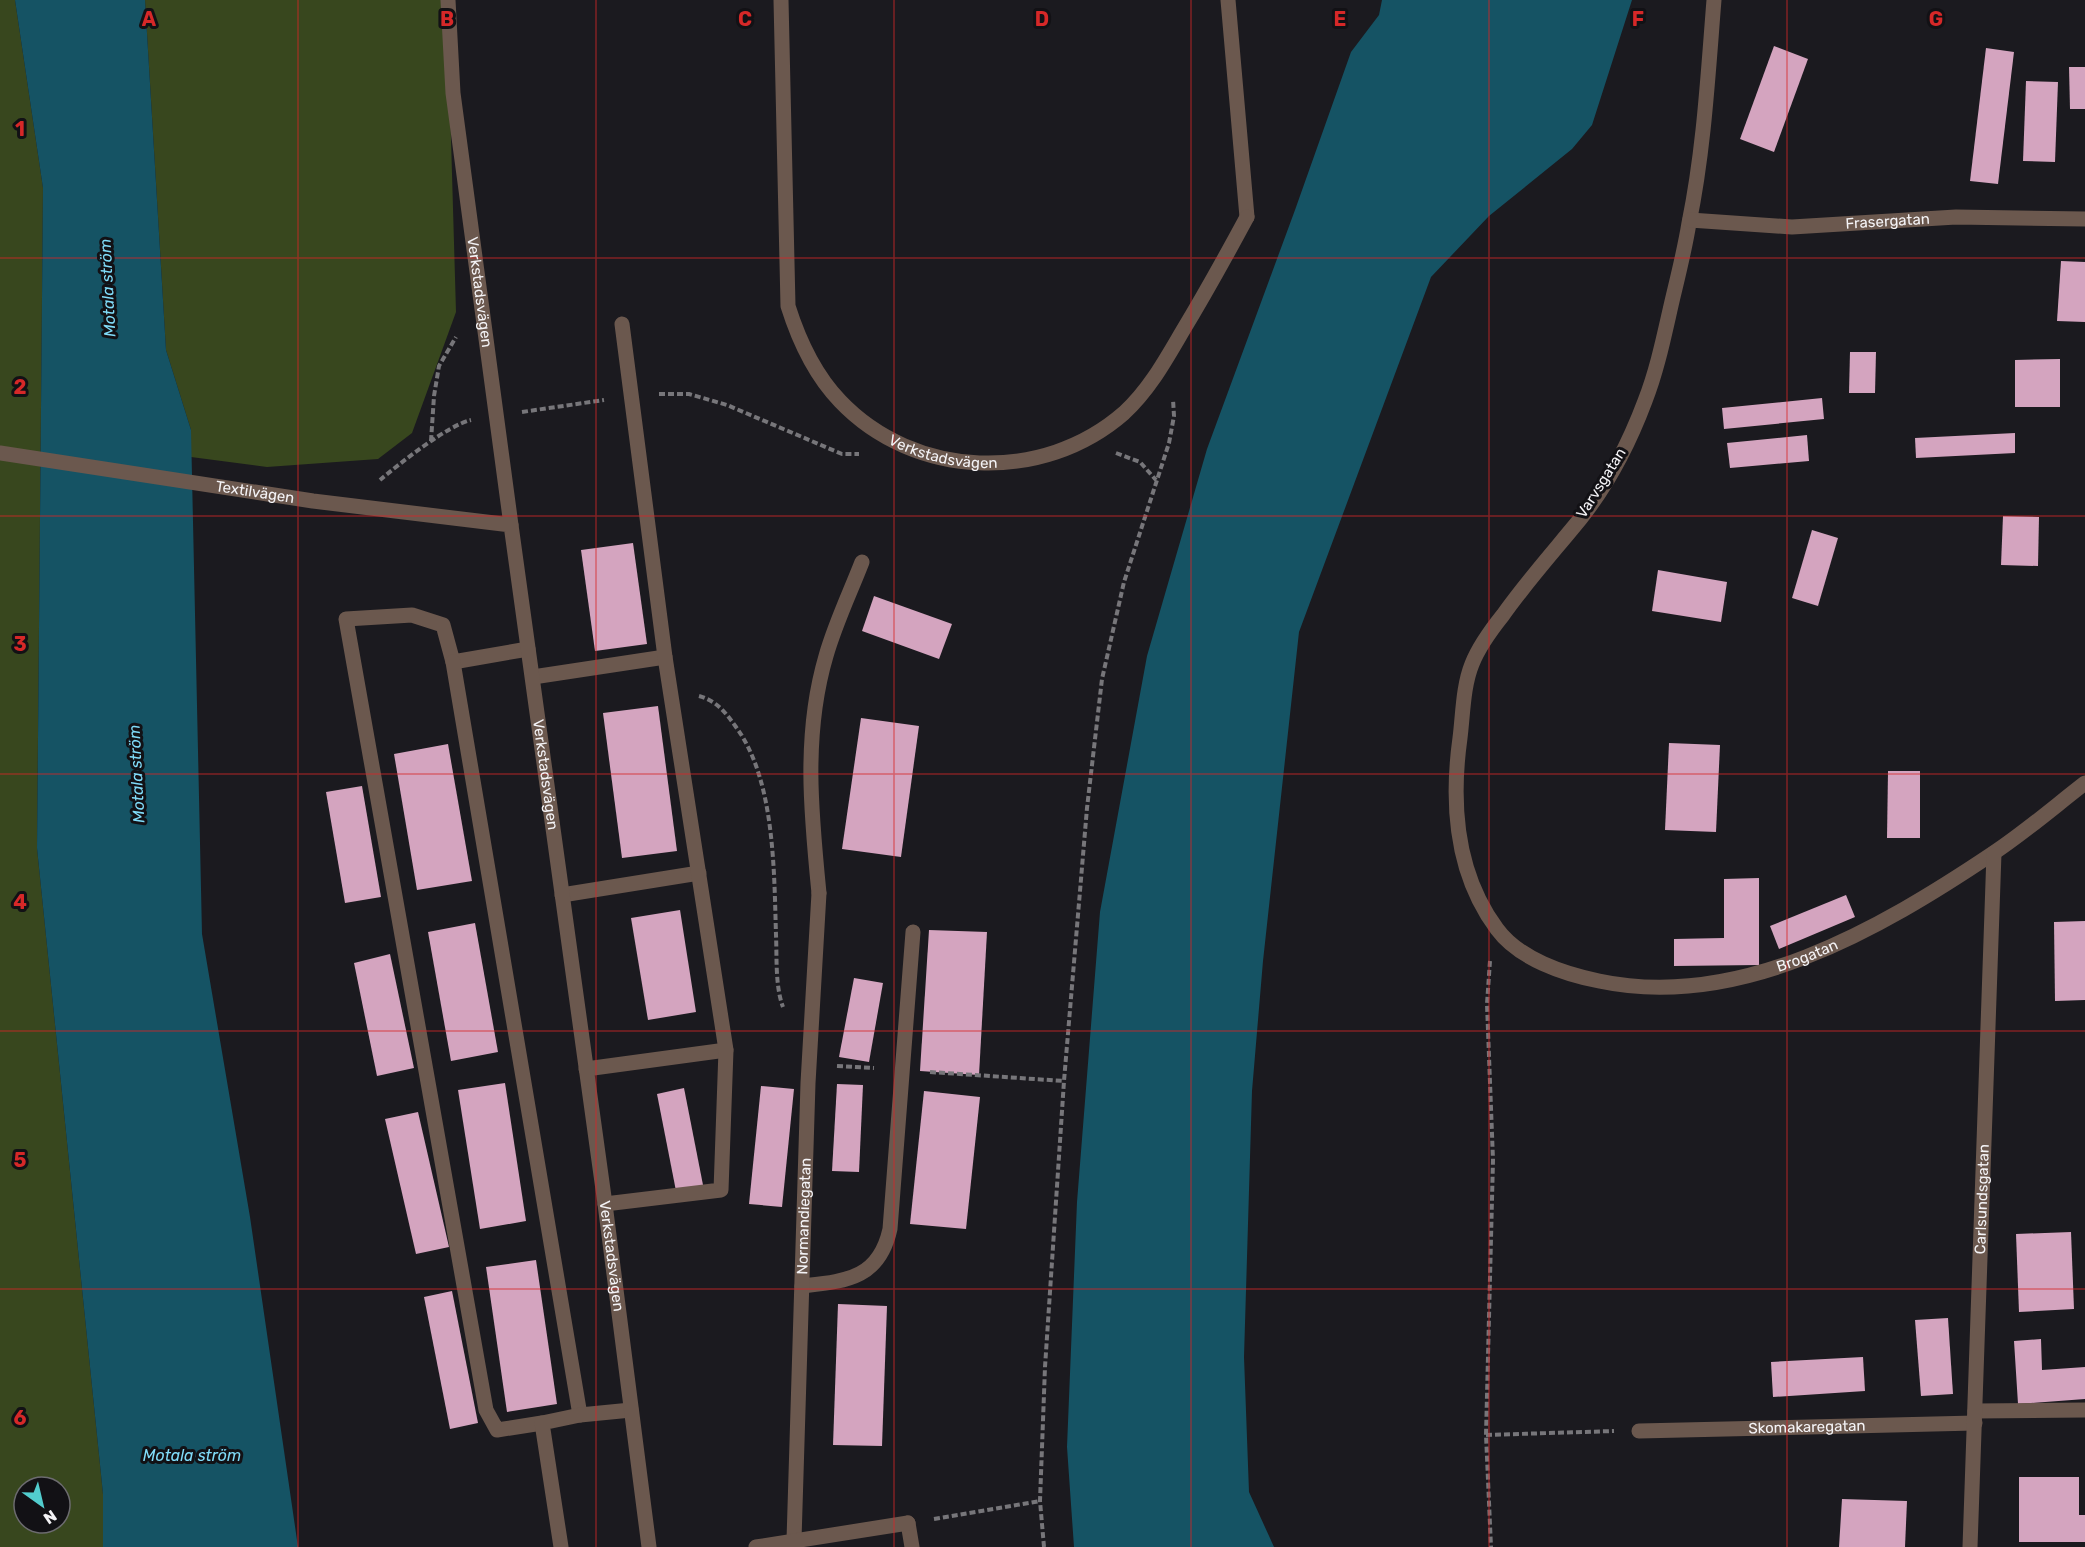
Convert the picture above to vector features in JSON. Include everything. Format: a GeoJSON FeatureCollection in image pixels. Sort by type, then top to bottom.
{"type":"FeatureCollection","features":[{"type":"Feature","properties":{"kind":"street","name":"Verkstadsvägen"},"geometry":{"type":"LineString","coordinates":[[448,0],[453,93],[649,1547]]}},
{"type":"Feature","properties":{"kind":"street","name":"Verkstadsvägen"},"geometry":{"type":"LineString","coordinates":[[781,0],[788,306],[804,351],[827,386],[857,417],[894,441],[938,458],[964,463],[990,464],[1034,459],[1060,452],[1081,442],[1123,414],[1140,398],[1166,360],[1247,217],[1228,0]]}},
{"type":"Feature","properties":{"kind":"street","name":"Varvsgatan"},"geometry":{"type":"LineString","coordinates":[[1498,932],[1474,890],[1462,853],[1456,805],[1458,753],[1471,666],[1486,638],[1536,571],[1584,514],[1618,459],[1646,400],[1664,338],[1690,220],[1706,106],[1714,0]]}},
{"type":"Feature","properties":{"kind":"street","name":"Frasergatan"},"geometry":{"type":"LineString","coordinates":[[1690,220],[1792,227],[1956,217],[2085,219]]}},
{"type":"Feature","properties":{"kind":"street"},"geometry":{"type":"LineString","coordinates":[[604,1204],[721,1190],[726,1050],[665,657],[622,324]]}},
{"type":"Feature","properties":{"kind":"street","name":"Textilvägen"},"geometry":{"type":"LineString","coordinates":[[0,453],[313,501],[511,525]]}},
{"type":"Feature","properties":{"kind":"street","name":"Normandiegatan"},"geometry":{"type":"LineString","coordinates":[[794,1540],[810,1035],[819,893],[809,770],[813,712],[826,655],[862,562]]}},
{"type":"Feature","properties":{"kind":"street"},"geometry":{"type":"LineString","coordinates":[[580,1416],[453,662],[443,625],[412,615],[346,619],[486,1410],[497,1430],[631,1410]]}},
{"type":"Feature","properties":{"kind":"street"},"geometry":{"type":"LineString","coordinates":[[453,662],[528,649]]}},
{"type":"Feature","properties":{"kind":"street"},"geometry":{"type":"LineString","coordinates":[[532,677],[665,657]]}},
{"type":"Feature","properties":{"kind":"street","name":"Brogatan"},"geometry":{"type":"LineString","coordinates":[[1498,932],[1548,966],[1569,974],[1625,987],[1687,987],[1759,974],[1842,942],[1912,904],[1995,853],[2085,783]]}},
{"type":"Feature","properties":{"kind":"street","name":"Carlsundsgatan"},"geometry":{"type":"LineString","coordinates":[[1970,1547],[1995,853]]}},
{"type":"Feature","properties":{"kind":"street"},"geometry":{"type":"LineString","coordinates":[[562,895],[699,873]]}},
{"type":"Feature","properties":{"kind":"street"},"geometry":{"type":"LineString","coordinates":[[802,1286],[842,1282],[857,1275],[869,1268],[886,1245],[890,1228],[913,932]]}},
{"type":"Feature","properties":{"kind":"street"},"geometry":{"type":"LineString","coordinates":[[586,1069],[726,1050]]}},
{"type":"Feature","properties":{"kind":"street","name":"Skomakaregatan"},"geometry":{"type":"LineString","coordinates":[[1639,1431],[1975,1417],[2085,1410]]}},
{"type":"Feature","properties":{"kind":"street"},"geometry":{"type":"LineString","coordinates":[[543,1423],[561,1547]]}},
{"type":"Feature","properties":{"kind":"street"},"geometry":{"type":"LineString","coordinates":[[758,1547],[908,1523],[912,1547]]}},
{"type":"Feature","properties":{"kind":"path"},"geometry":{"type":"LineString","coordinates":[[431,442],[434,396],[439,366],[482,296]]}},
{"type":"Feature","properties":{"kind":"path"},"geometry":{"type":"LineString","coordinates":[[1044,1547],[1040,1501],[1045,1367],[1064,1081],[1087,808],[1102,679],[1124,582],[1169,443],[1174,416],[1173,396],[1166,360]]}},
{"type":"Feature","properties":{"kind":"path"},"geometry":{"type":"LineString","coordinates":[[630,396],[689,394],[727,405],[842,454],[874,454],[894,441]]}},
{"type":"Feature","properties":{"kind":"path"},"geometry":{"type":"LineString","coordinates":[[1081,442],[1128,456],[1140,462],[1156,480]]}},
{"type":"Feature","properties":{"kind":"path"},"geometry":{"type":"LineString","coordinates":[[671,697],[694,695],[719,705],[741,733],[751,753],[760,776],[770,829],[780,999],[787,1016],[796,1026],[810,1035]]}},
{"type":"Feature","properties":{"kind":"path"},"geometry":{"type":"LineString","coordinates":[[1491,1547],[1486,1435],[1493,1160],[1487,1004],[1489,967],[1498,932]]}},
{"type":"Feature","properties":{"kind":"path"},"geometry":{"type":"LineString","coordinates":[[809,1064],[1064,1081]]}},
{"type":"Feature","properties":{"kind":"path"},"geometry":{"type":"LineString","coordinates":[[1486,1435],[1639,1431]]}},
{"type":"Feature","properties":{"kind":"path"},"geometry":{"type":"LineString","coordinates":[[908,1523],[1040,1501]]}},
{"type":"Feature","properties":{"kind":"green space"},"geometry":{"type":"Polygon","coordinates":[[[0,0],[15,0],[43,188],[37,848],[103,1494],[103,1547],[0,1547],[0,0]]]}},
{"type":"Feature","properties":{"kind":"green space"},"geometry":{"type":"Polygon","coordinates":[[[145,0],[447,0],[456,312],[412,433],[378,459],[267,467],[191,457],[191,430],[166,350],[145,0]]]}},
{"type":"Feature","properties":{"kind":"water","name":"Motala ström"},"geometry":{"type":"Polygon","coordinates":[[[15,0],[145,0],[166,350],[191,430],[202,934],[250,1217],[298,1547],[103,1547],[103,1494],[37,848],[43,188],[15,0]]]}},
{"type":"Feature","properties":{"kind":"water"},"geometry":{"type":"Polygon","coordinates":[[[1382,0],[1632,0],[1592,125],[1572,149],[1489,216],[1431,277],[1299,632],[1263,961],[1252,1091],[1244,1357],[1249,1492],[1274,1547],[1074,1547],[1067,1447],[1077,1202],[1100,912],[1147,656],[1207,449],[1351,52],[1379,15],[1382,0]]]}},
{"type":"Feature","properties":{"kind":"building"},"geometry":{"type":"Polygon","coordinates":[[[1774,46],[1808,59],[1774,152],[1740,139],[1774,46]]]}},
{"type":"Feature","properties":{"kind":"building"},"geometry":{"type":"Polygon","coordinates":[[[1986,48],[2014,52],[1998,184],[1970,181],[1986,48]]]}},
{"type":"Feature","properties":{"kind":"building"},"geometry":{"type":"Polygon","coordinates":[[[2069,67],[2085,67],[2085,109],[2070,109],[2069,67]]]}},
{"type":"Feature","properties":{"kind":"building"},"geometry":{"type":"Polygon","coordinates":[[[2026,81],[2058,82],[2055,162],[2023,161],[2026,81]]]}},
{"type":"Feature","properties":{"kind":"building"},"geometry":{"type":"Polygon","coordinates":[[[2061,261],[2085,262],[2085,322],[2057,321],[2061,261]]]}},
{"type":"Feature","properties":{"kind":"building"},"geometry":{"type":"Polygon","coordinates":[[[1850,352],[1876,352],[1875,393],[1849,393],[1850,352]]]}},
{"type":"Feature","properties":{"kind":"building"},"geometry":{"type":"Polygon","coordinates":[[[2060,359],[2060,407],[2015,407],[2015,360],[2060,359]]]}},
{"type":"Feature","properties":{"kind":"building"},"geometry":{"type":"Polygon","coordinates":[[[1822,398],[1824,419],[1724,429],[1722,408],[1822,398]]]}},
{"type":"Feature","properties":{"kind":"building"},"geometry":{"type":"Polygon","coordinates":[[[2015,433],[2015,453],[1916,458],[1915,438],[2015,433]]]}},
{"type":"Feature","properties":{"kind":"building"},"geometry":{"type":"Polygon","coordinates":[[[1807,435],[1809,461],[1730,468],[1727,443],[1807,435]]]}},
{"type":"Feature","properties":{"kind":"building"},"geometry":{"type":"Polygon","coordinates":[[[2003,516],[2039,517],[2038,566],[2001,565],[2003,516]]]}},
{"type":"Feature","properties":{"kind":"building"},"geometry":{"type":"Polygon","coordinates":[[[1812,530],[1838,538],[1818,606],[1792,598],[1812,530]]]}},
{"type":"Feature","properties":{"kind":"building"},"geometry":{"type":"Polygon","coordinates":[[[633,543],[647,644],[595,651],[581,550],[633,543]]]}},
{"type":"Feature","properties":{"kind":"building"},"geometry":{"type":"Polygon","coordinates":[[[1658,570],[1727,582],[1721,622],[1652,611],[1658,570]]]}},
{"type":"Feature","properties":{"kind":"building"},"geometry":{"type":"Polygon","coordinates":[[[874,596],[952,624],[939,659],[862,631],[874,596]]]}},
{"type":"Feature","properties":{"kind":"building"},"geometry":{"type":"Polygon","coordinates":[[[658,706],[677,851],[622,858],[603,713],[658,706]]]}},
{"type":"Feature","properties":{"kind":"building"},"geometry":{"type":"Polygon","coordinates":[[[861,718],[919,726],[901,857],[842,849],[861,718]]]}},
{"type":"Feature","properties":{"kind":"building"},"geometry":{"type":"Polygon","coordinates":[[[1669,743],[1720,745],[1716,832],[1665,830],[1669,743]]]}},
{"type":"Feature","properties":{"kind":"building"},"geometry":{"type":"Polygon","coordinates":[[[448,744],[472,881],[417,890],[394,754],[448,744]]]}},
{"type":"Feature","properties":{"kind":"building"},"geometry":{"type":"Polygon","coordinates":[[[1888,771],[1920,771],[1920,838],[1887,838],[1888,771]]]}},
{"type":"Feature","properties":{"kind":"building"},"geometry":{"type":"Polygon","coordinates":[[[362,786],[381,897],[345,903],[326,792],[362,786]]]}},
{"type":"Feature","properties":{"kind":"building"},"geometry":{"type":"Polygon","coordinates":[[[1759,878],[1759,965],[1674,966],[1674,939],[1724,938],[1724,879],[1759,878]]]}},
{"type":"Feature","properties":{"kind":"building"},"geometry":{"type":"Polygon","coordinates":[[[1846,895],[1855,917],[1779,949],[1770,926],[1846,895]]]}},
{"type":"Feature","properties":{"kind":"building"},"geometry":{"type":"Polygon","coordinates":[[[680,910],[696,1012],[648,1020],[631,918],[680,910]]]}},
{"type":"Feature","properties":{"kind":"building"},"geometry":{"type":"Polygon","coordinates":[[[2085,921],[2085,1000],[2055,1001],[2054,922],[2085,921]]]}},
{"type":"Feature","properties":{"kind":"building"},"geometry":{"type":"Polygon","coordinates":[[[475,923],[498,1052],[451,1061],[428,932],[475,923]]]}},
{"type":"Feature","properties":{"kind":"building"},"geometry":{"type":"Polygon","coordinates":[[[929,930],[987,932],[979,1075],[920,1071],[929,930]]]}},
{"type":"Feature","properties":{"kind":"building"},"geometry":{"type":"Polygon","coordinates":[[[390,954],[414,1068],[377,1076],[354,963],[390,954]]]}},
{"type":"Feature","properties":{"kind":"building"},"geometry":{"type":"Polygon","coordinates":[[[854,978],[883,983],[869,1062],[839,1057],[854,978]]]}},
{"type":"Feature","properties":{"kind":"building"},"geometry":{"type":"Polygon","coordinates":[[[505,1083],[526,1221],[480,1229],[458,1090],[505,1083]]]}},
{"type":"Feature","properties":{"kind":"building"},"geometry":{"type":"Polygon","coordinates":[[[837,1084],[863,1085],[859,1172],[832,1171],[837,1084]]]}},
{"type":"Feature","properties":{"kind":"building"},"geometry":{"type":"Polygon","coordinates":[[[761,1086],[794,1089],[782,1207],[749,1204],[761,1086]]]}},
{"type":"Feature","properties":{"kind":"building"},"geometry":{"type":"Polygon","coordinates":[[[684,1088],[703,1185],[676,1191],[657,1094],[684,1088]]]}},
{"type":"Feature","properties":{"kind":"building"},"geometry":{"type":"Polygon","coordinates":[[[924,1091],[980,1097],[966,1229],[910,1224],[924,1091]]]}},
{"type":"Feature","properties":{"kind":"building"},"geometry":{"type":"Polygon","coordinates":[[[418,1112],[449,1247],[416,1254],[385,1119],[418,1112]]]}},
{"type":"Feature","properties":{"kind":"building"},"geometry":{"type":"Polygon","coordinates":[[[2071,1232],[2074,1309],[2019,1312],[2016,1234],[2071,1232]]]}},
{"type":"Feature","properties":{"kind":"building"},"geometry":{"type":"Polygon","coordinates":[[[536,1260],[557,1404],[507,1412],[486,1267],[536,1260]]]}},
{"type":"Feature","properties":{"kind":"building"},"geometry":{"type":"Polygon","coordinates":[[[452,1291],[478,1423],[450,1429],[424,1297],[452,1291]]]}},
{"type":"Feature","properties":{"kind":"building"},"geometry":{"type":"Polygon","coordinates":[[[838,1304],[887,1306],[882,1446],[833,1445],[838,1304]]]}},
{"type":"Feature","properties":{"kind":"building"},"geometry":{"type":"Polygon","coordinates":[[[1948,1318],[1953,1394],[1921,1396],[1915,1320],[1948,1318]]]}},
{"type":"Feature","properties":{"kind":"building"},"geometry":{"type":"Polygon","coordinates":[[[2041,1339],[2042,1370],[2085,1367],[2085,1399],[2018,1404],[2014,1341],[2041,1339]]]}},
{"type":"Feature","properties":{"kind":"building"},"geometry":{"type":"Polygon","coordinates":[[[1863,1357],[1865,1391],[1773,1397],[1771,1362],[1863,1357]]]}},
{"type":"Feature","properties":{"kind":"building"},"geometry":{"type":"Polygon","coordinates":[[[2019,1477],[2079,1477],[2079,1515],[2085,1515],[2085,1542],[2019,1542],[2019,1477]]]}},
{"type":"Feature","properties":{"kind":"building"},"geometry":{"type":"Polygon","coordinates":[[[1842,1499],[1907,1501],[1905,1547],[1839,1547],[1842,1499]]]}}]}
